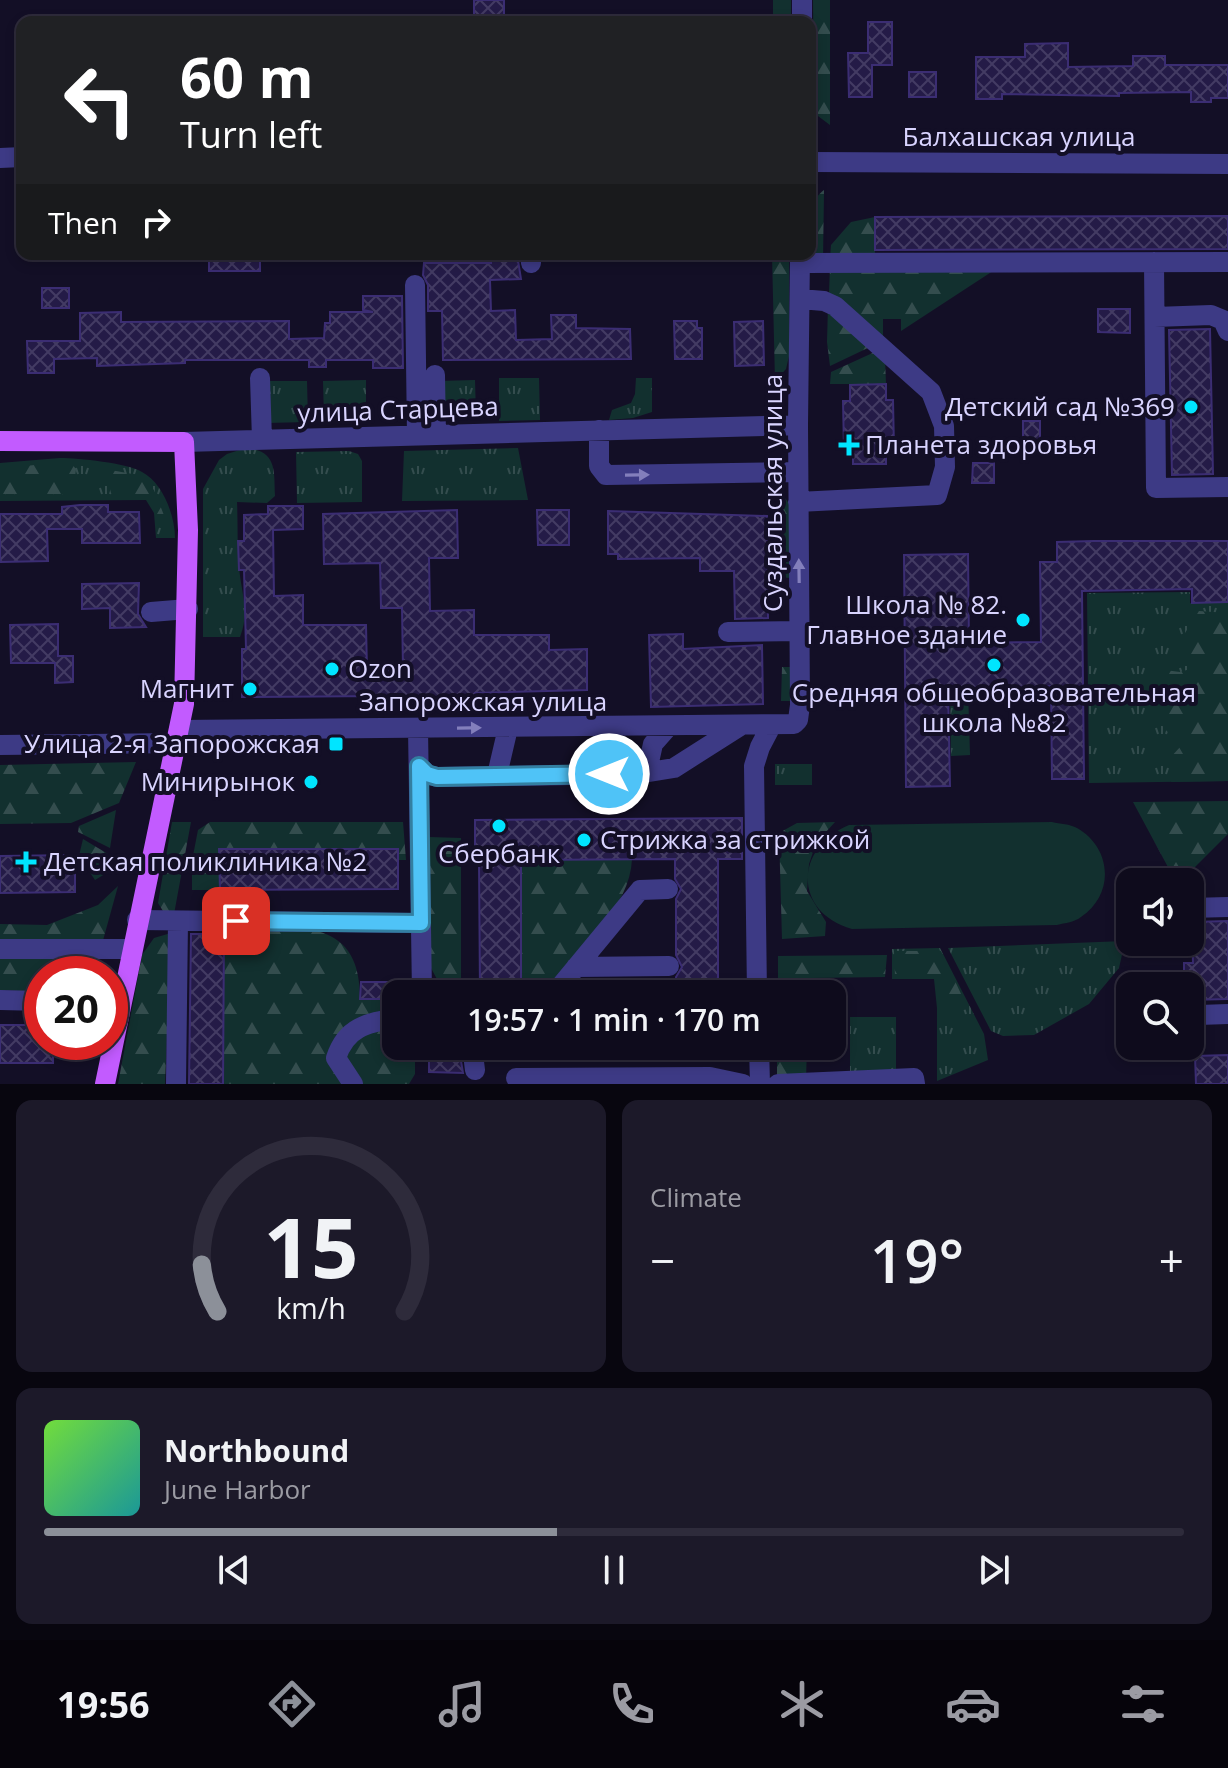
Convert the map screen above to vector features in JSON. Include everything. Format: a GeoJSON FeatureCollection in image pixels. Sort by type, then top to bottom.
{"type":"FeatureCollection","features":[{"type":"Feature","properties":{"kind":"main road","name":"улица Старцева"},"geometry":{"type":"LineString","coordinates":[[0,441],[184,442]]}},
{"type":"Feature","properties":{"kind":"main road"},"geometry":{"type":"LineString","coordinates":[[128,959],[178,737],[186,671],[188,609],[184,442]]}},
{"type":"Feature","properties":{"kind":"main road"},"geometry":{"type":"LineString","coordinates":[[105,1084],[108,1060]]}},
{"type":"Feature","properties":{"kind":"street","name":"Балхашская улица"},"geometry":{"type":"LineString","coordinates":[[816,162],[1228,164]]}},
{"type":"Feature","properties":{"kind":"street"},"geometry":{"type":"LineString","coordinates":[[816,259],[1228,262]]}},
{"type":"Feature","properties":{"kind":"street","name":"Суздальская улица"},"geometry":{"type":"LineString","coordinates":[[757,980],[754,766],[760,747],[779,726],[798,720],[800,711],[800,260]]}},
{"type":"Feature","properties":{"kind":"street"},"geometry":{"type":"LineString","coordinates":[[1154,262],[1156,488],[1228,487]]}},
{"type":"Feature","properties":{"kind":"street"},"geometry":{"type":"LineString","coordinates":[[415,285],[426,435]]}},
{"type":"Feature","properties":{"kind":"street"},"geometry":{"type":"LineString","coordinates":[[798,502],[937,495],[945,467],[944,426],[931,392],[835,306],[824,301],[800,299]]}},
{"type":"Feature","properties":{"kind":"street"},"geometry":{"type":"LineString","coordinates":[[1155,317],[1211,315],[1223,320],[1228,331]]}},
{"type":"Feature","properties":{"kind":"street"},"geometry":{"type":"LineString","coordinates":[[426,435],[435,375]]}},
{"type":"Feature","properties":{"kind":"street"},"geometry":{"type":"LineString","coordinates":[[260,378],[262,440]]}},
{"type":"Feature","properties":{"kind":"street","name":"улица Старцева"},"geometry":{"type":"LineString","coordinates":[[184,442],[798,425]]}},
{"type":"Feature","properties":{"kind":"street"},"geometry":{"type":"LineString","coordinates":[[599,430],[599,466],[602,472],[609,475],[798,472]]}},
{"type":"Feature","properties":{"kind":"street"},"geometry":{"type":"LineString","coordinates":[[151,612],[188,609]]}},
{"type":"Feature","properties":{"kind":"street"},"geometry":{"type":"LineString","coordinates":[[728,632],[800,631]]}},
{"type":"Feature","properties":{"kind":"street"},"geometry":{"type":"LineString","coordinates":[[419,766],[427,774],[437,777],[637,774],[674,768],[740,726]]}},
{"type":"Feature","properties":{"kind":"street","name":"Запорожская улица"},"geometry":{"type":"LineString","coordinates":[[0,745],[418,728],[779,726]]}},
{"type":"Feature","properties":{"kind":"street"},"geometry":{"type":"LineString","coordinates":[[637,774],[649,762],[653,744],[668,727]]}},
{"type":"Feature","properties":{"kind":"street"},"geometry":{"type":"LineString","coordinates":[[418,728],[422,980]]}},
{"type":"Feature","properties":{"kind":"street"},"geometry":{"type":"LineString","coordinates":[[497,775],[508,728]]}},
{"type":"Feature","properties":{"kind":"street"},"geometry":{"type":"LineString","coordinates":[[565,980],[640,890],[668,889]]}},
{"type":"Feature","properties":{"kind":"street"},"geometry":{"type":"LineString","coordinates":[[1204,908],[1228,907]]}},
{"type":"Feature","properties":{"kind":"street"},"geometry":{"type":"LineString","coordinates":[[137,920],[421,923]]}},
{"type":"Feature","properties":{"kind":"street"},"geometry":{"type":"LineString","coordinates":[[176,1084],[178,921]]}},
{"type":"Feature","properties":{"kind":"street"},"geometry":{"type":"LineString","coordinates":[[0,949],[131,949]]}},
{"type":"Feature","properties":{"kind":"street"},"geometry":{"type":"LineString","coordinates":[[421,958],[430,980]]}},
{"type":"Feature","properties":{"kind":"street"},"geometry":{"type":"LineString","coordinates":[[576,967],[669,966]]}},
{"type":"Feature","properties":{"kind":"street"},"geometry":{"type":"LineString","coordinates":[[0,1000],[24,1001]]}},
{"type":"Feature","properties":{"kind":"street"},"geometry":{"type":"LineString","coordinates":[[1204,1015],[1228,1014]]}},
{"type":"Feature","properties":{"kind":"street"},"geometry":{"type":"LineString","coordinates":[[353,1084],[336,1058],[341,1044],[364,1024],[382,1021]]}},
{"type":"Feature","properties":{"kind":"street"},"geometry":{"type":"LineString","coordinates":[[474,1060],[475,1070]]}},
{"type":"Feature","properties":{"kind":"street"},"geometry":{"type":"LineString","coordinates":[[759,1060],[760,1084]]}},
{"type":"Feature","properties":{"kind":"street"},"geometry":{"type":"LineString","coordinates":[[516,1078],[710,1077],[743,1084]]}},
{"type":"Feature","properties":{"kind":"street"},"geometry":{"type":"LineString","coordinates":[[778,1084],[914,1078],[915,1084]]}},
{"type":"Feature","properties":{"kind":"green space"},"geometry":{"type":"Polygon","coordinates":[[[773,0],[791,0],[791,16],[773,16],[773,0]]]}},
{"type":"Feature","properties":{"kind":"green space"},"geometry":{"type":"Polygon","coordinates":[[[813,0],[830,0],[830,125],[818,116],[816,108],[816,16],[813,16],[813,0]]]}},
{"type":"Feature","properties":{"kind":"green space"},"geometry":{"type":"Polygon","coordinates":[[[824,190],[823,260],[816,257],[818,196],[824,190]]]}},
{"type":"Feature","properties":{"kind":"green space"},"geometry":{"type":"Polygon","coordinates":[[[875,217],[875,259],[830,259],[831,245],[851,222],[875,217]]]}},
{"type":"Feature","properties":{"kind":"green space"},"geometry":{"type":"Polygon","coordinates":[[[772,260],[789,260],[789,356],[786,369],[775,381],[772,260]]]}},
{"type":"Feature","properties":{"kind":"green space"},"geometry":{"type":"Polygon","coordinates":[[[830,267],[999,267],[901,331],[901,319],[883,319],[883,339],[829,293],[830,267]]]}},
{"type":"Feature","properties":{"kind":"green space"},"geometry":{"type":"Polygon","coordinates":[[[828,307],[872,346],[830,366],[827,342],[828,307]]]}},
{"type":"Feature","properties":{"kind":"green space"},"geometry":{"type":"Polygon","coordinates":[[[877,351],[885,358],[886,384],[830,384],[831,372],[877,351]]]}},
{"type":"Feature","properties":{"kind":"green space"},"geometry":{"type":"Polygon","coordinates":[[[499,378],[539,378],[540,420],[499,421],[499,378]]]}},
{"type":"Feature","properties":{"kind":"green space"},"geometry":{"type":"Polygon","coordinates":[[[636,378],[652,378],[652,412],[633,418],[609,420],[612,410],[631,403],[636,378]]]}},
{"type":"Feature","properties":{"kind":"green space"},"geometry":{"type":"Polygon","coordinates":[[[366,380],[366,419],[324,419],[323,381],[366,380]]]}},
{"type":"Feature","properties":{"kind":"green space"},"geometry":{"type":"Polygon","coordinates":[[[475,380],[476,416],[441,417],[440,381],[475,380]]]}},
{"type":"Feature","properties":{"kind":"green space"},"geometry":{"type":"Polygon","coordinates":[[[265,381],[307,381],[308,422],[265,423],[265,381]]]}},
{"type":"Feature","properties":{"kind":"green space"},"geometry":{"type":"Polygon","coordinates":[[[246,448],[269,458],[274,470],[275,496],[267,503],[237,502],[238,559],[245,610],[240,637],[203,637],[203,489],[219,460],[246,448]]]}},
{"type":"Feature","properties":{"kind":"green space"},"geometry":{"type":"Polygon","coordinates":[[[518,448],[528,500],[402,501],[404,451],[518,448]]]}},
{"type":"Feature","properties":{"kind":"green space"},"geometry":{"type":"Polygon","coordinates":[[[349,451],[358,454],[362,461],[362,502],[297,503],[296,452],[349,451]]]}},
{"type":"Feature","properties":{"kind":"green space"},"geometry":{"type":"Polygon","coordinates":[[[60,458],[114,464],[142,472],[162,492],[173,520],[175,538],[156,538],[154,513],[146,500],[0,501],[0,463],[60,458]]]}},
{"type":"Feature","properties":{"kind":"green space"},"geometry":{"type":"Polygon","coordinates":[[[69,461],[76,469],[73,494],[0,494],[0,469],[69,461]]]}},
{"type":"Feature","properties":{"kind":"green space"},"geometry":{"type":"Polygon","coordinates":[[[105,469],[138,475],[154,490],[169,528],[162,530],[161,520],[145,497],[111,493],[105,469]]]}},
{"type":"Feature","properties":{"kind":"green space"},"geometry":{"type":"Polygon","coordinates":[[[778,496],[785,498],[790,505],[791,578],[779,577],[778,496]]]}},
{"type":"Feature","properties":{"kind":"green space"},"geometry":{"type":"Polygon","coordinates":[[[1190,592],[1190,603],[1228,603],[1228,781],[1089,783],[1087,593],[1190,592]]]}},
{"type":"Feature","properties":{"kind":"green space"},"geometry":{"type":"Polygon","coordinates":[[[1199,611],[1228,613],[1228,781],[1171,782],[1174,775],[1170,758],[1181,746],[1163,727],[1156,693],[1157,669],[1180,672],[1190,669],[1178,644],[1199,611]]]}},
{"type":"Feature","properties":{"kind":"green space"},"geometry":{"type":"Polygon","coordinates":[[[782,667],[795,667],[794,701],[781,701],[782,667]]]}},
{"type":"Feature","properties":{"kind":"green space"},"geometry":{"type":"Polygon","coordinates":[[[950,689],[968,689],[970,755],[951,756],[950,689]]]}},
{"type":"Feature","properties":{"kind":"green space"},"geometry":{"type":"Polygon","coordinates":[[[136,762],[119,803],[71,823],[0,824],[0,765],[136,762]]]}},
{"type":"Feature","properties":{"kind":"green space"},"geometry":{"type":"Polygon","coordinates":[[[775,764],[812,764],[812,785],[775,785],[775,764]]]}},
{"type":"Feature","properties":{"kind":"green space"},"geometry":{"type":"Polygon","coordinates":[[[1228,801],[1228,834],[1194,868],[1168,868],[1133,802],[1228,801]]]}},
{"type":"Feature","properties":{"kind":"green space"},"geometry":{"type":"Polygon","coordinates":[[[116,810],[110,848],[78,832],[79,826],[116,810]]]}},
{"type":"Feature","properties":{"kind":"green space"},"geometry":{"type":"Polygon","coordinates":[[[172,822],[191,822],[174,914],[163,911],[158,903],[172,822]]]}},
{"type":"Feature","properties":{"kind":"green space"},"geometry":{"type":"Polygon","coordinates":[[[210,822],[403,822],[406,860],[398,860],[397,849],[220,849],[220,890],[192,890],[192,861],[198,830],[210,822]]]}},
{"type":"Feature","properties":{"kind":"green space"},"geometry":{"type":"Polygon","coordinates":[[[835,822],[816,843],[809,864],[807,891],[826,922],[825,936],[782,939],[779,833],[797,823],[835,822]]]}},
{"type":"Feature","properties":{"kind":"green space"},"geometry":{"type":"Polygon","coordinates":[[[1052,822],[1077,828],[1089,837],[1103,859],[1104,884],[1100,896],[1092,907],[1073,921],[1057,925],[852,929],[833,921],[819,909],[811,895],[808,879],[810,864],[818,849],[831,835],[849,825],[1052,822]]]}},
{"type":"Feature","properties":{"kind":"green space"},"geometry":{"type":"Polygon","coordinates":[[[428,837],[461,838],[461,980],[437,980],[431,968],[428,837]]]}},
{"type":"Feature","properties":{"kind":"green space"},"geometry":{"type":"Polygon","coordinates":[[[83,839],[123,863],[95,880],[79,856],[83,839]]]}},
{"type":"Feature","properties":{"kind":"green space"},"geometry":{"type":"Polygon","coordinates":[[[632,859],[623,894],[613,911],[554,980],[521,980],[521,860],[632,859]]]}},
{"type":"Feature","properties":{"kind":"green space"},"geometry":{"type":"Polygon","coordinates":[[[118,886],[102,944],[0,944],[0,924],[47,925],[98,905],[118,886]]]}},
{"type":"Feature","properties":{"kind":"green space"},"geometry":{"type":"Polygon","coordinates":[[[224,928],[295,928],[334,938],[348,951],[357,971],[360,999],[382,999],[382,1060],[415,1060],[415,1074],[409,1084],[223,1084],[224,928]]]}},
{"type":"Feature","properties":{"kind":"green space"},"geometry":{"type":"Polygon","coordinates":[[[171,933],[165,1084],[118,1084],[122,1060],[128,1060],[128,1030],[142,955],[154,938],[171,933]]]}},
{"type":"Feature","properties":{"kind":"green space"},"geometry":{"type":"Polygon","coordinates":[[[1116,941],[1116,956],[1122,956],[1119,968],[1089,1004],[1034,1035],[1003,1036],[991,1031],[948,948],[1116,941]]]}},
{"type":"Feature","properties":{"kind":"green space"},"geometry":{"type":"Polygon","coordinates":[[[940,948],[984,1034],[988,1060],[937,1081],[934,979],[892,979],[892,949],[940,948]]]}},
{"type":"Feature","properties":{"kind":"green space"},"geometry":{"type":"Polygon","coordinates":[[[894,951],[941,951],[968,1009],[942,1015],[936,976],[895,976],[894,951]]]}},
{"type":"Feature","properties":{"kind":"green space"},"geometry":{"type":"Polygon","coordinates":[[[0,952],[91,953],[85,956],[24,956],[24,991],[0,990],[0,952]]]}},
{"type":"Feature","properties":{"kind":"green space"},"geometry":{"type":"Polygon","coordinates":[[[887,955],[885,977],[778,980],[778,956],[887,955]]]}},
{"type":"Feature","properties":{"kind":"green space"},"geometry":{"type":"Polygon","coordinates":[[[850,1017],[896,1017],[896,1074],[850,1074],[850,1017]]]}},
{"type":"Feature","properties":{"kind":"green space"},"geometry":{"type":"Polygon","coordinates":[[[777,1060],[807,1060],[806,1079],[777,1080],[777,1060]]]}},
{"type":"Feature","properties":{"kind":"building"},"geometry":{"type":"Polygon","coordinates":[[[474,0],[504,0],[504,16],[474,16],[474,0]]]}},
{"type":"Feature","properties":{"kind":"building"},"geometry":{"type":"Polygon","coordinates":[[[868,22],[892,22],[892,65],[872,65],[872,97],[849,97],[848,53],[868,53],[868,22]]]}},
{"type":"Feature","properties":{"kind":"building"},"geometry":{"type":"Polygon","coordinates":[[[1068,43],[1068,67],[1133,66],[1133,56],[1165,56],[1165,65],[1228,65],[1228,98],[1191,102],[1191,92],[1119,93],[1119,96],[1002,94],[1002,99],[976,99],[976,57],[1025,57],[1025,44],[1068,43]]]}},
{"type":"Feature","properties":{"kind":"building"},"geometry":{"type":"Polygon","coordinates":[[[909,72],[936,72],[936,97],[909,97],[909,72]]]}},
{"type":"Feature","properties":{"kind":"building"},"geometry":{"type":"Polygon","coordinates":[[[1228,216],[1228,249],[875,250],[875,217],[1228,216]]]}},
{"type":"Feature","properties":{"kind":"building"},"geometry":{"type":"Polygon","coordinates":[[[209,260],[260,260],[260,271],[209,271],[209,260]]]}},
{"type":"Feature","properties":{"kind":"building"},"geometry":{"type":"Polygon","coordinates":[[[491,260],[518,260],[521,279],[490,280],[491,311],[515,310],[516,340],[552,339],[551,315],[576,315],[576,328],[630,329],[631,359],[443,360],[442,311],[428,311],[424,263],[491,263],[491,260]]]}},
{"type":"Feature","properties":{"kind":"building"},"geometry":{"type":"Polygon","coordinates":[[[42,288],[69,288],[69,308],[42,308],[42,288]]]}},
{"type":"Feature","properties":{"kind":"building"},"geometry":{"type":"Polygon","coordinates":[[[363,296],[402,296],[403,368],[373,368],[373,360],[326,360],[326,367],[309,367],[309,360],[185,360],[185,363],[97,366],[97,358],[54,359],[54,373],[28,373],[27,341],[80,341],[80,313],[121,312],[121,322],[289,321],[289,339],[324,338],[325,323],[330,323],[330,312],[373,312],[363,310],[363,296]]]}},
{"type":"Feature","properties":{"kind":"building"},"geometry":{"type":"Polygon","coordinates":[[[1098,309],[1130,309],[1130,333],[1098,332],[1098,309]]]}},
{"type":"Feature","properties":{"kind":"building"},"geometry":{"type":"Polygon","coordinates":[[[674,321],[697,321],[697,328],[702,328],[702,359],[675,359],[674,321]]]}},
{"type":"Feature","properties":{"kind":"building"},"geometry":{"type":"Polygon","coordinates":[[[763,321],[764,365],[735,366],[734,322],[763,321]]]}},
{"type":"Feature","properties":{"kind":"building","name":"Детский сад №369"},"geometry":{"type":"Polygon","coordinates":[[[1210,329],[1213,474],[1172,475],[1169,330],[1210,329]]]}},
{"type":"Feature","properties":{"kind":"building"},"geometry":{"type":"Polygon","coordinates":[[[886,384],[886,400],[893,400],[894,448],[886,448],[886,464],[853,464],[853,449],[844,449],[843,401],[850,401],[850,385],[886,384]]]}},
{"type":"Feature","properties":{"kind":"building"},"geometry":{"type":"Polygon","coordinates":[[[1023,421],[1040,421],[1040,440],[1023,440],[1023,421]]]}},
{"type":"Feature","properties":{"kind":"building"},"geometry":{"type":"Polygon","coordinates":[[[973,463],[994,463],[994,483],[972,483],[973,463]]]}},
{"type":"Feature","properties":{"kind":"building"},"geometry":{"type":"Polygon","coordinates":[[[108,505],[108,512],[139,512],[140,543],[82,543],[82,529],[47,529],[48,561],[0,562],[0,514],[62,514],[62,507],[108,505]]]}},
{"type":"Feature","properties":{"kind":"building"},"geometry":{"type":"Polygon","coordinates":[[[268,506],[303,506],[303,529],[273,530],[274,596],[303,595],[303,625],[366,625],[367,670],[403,670],[402,608],[381,608],[380,563],[324,564],[323,514],[457,510],[458,558],[429,558],[430,611],[474,610],[474,635],[549,635],[549,650],[587,649],[587,690],[475,693],[476,703],[379,702],[379,696],[242,697],[242,649],[246,649],[244,570],[239,570],[238,541],[244,541],[244,515],[268,514],[268,506]]]}},
{"type":"Feature","properties":{"kind":"building"},"geometry":{"type":"Polygon","coordinates":[[[537,510],[569,510],[569,545],[538,545],[537,510]]]}},
{"type":"Feature","properties":{"kind":"building"},"geometry":{"type":"Polygon","coordinates":[[[608,511],[767,516],[768,618],[735,619],[734,571],[700,571],[700,558],[618,559],[618,554],[608,554],[608,511]]]}},
{"type":"Feature","properties":{"kind":"building","name":"Средняя общеобразовательная школа №82"},"geometry":{"type":"Polygon","coordinates":[[[1228,541],[1228,602],[1192,603],[1192,589],[1082,591],[1084,779],[1052,779],[1051,686],[948,688],[950,786],[906,787],[904,555],[968,554],[969,643],[1041,642],[1040,562],[1057,562],[1057,542],[1228,541]]]}},
{"type":"Feature","properties":{"kind":"building"},"geometry":{"type":"Polygon","coordinates":[[[139,583],[138,614],[146,627],[110,628],[110,608],[82,609],[82,584],[139,583]]]}},
{"type":"Feature","properties":{"kind":"building"},"geometry":{"type":"Polygon","coordinates":[[[58,624],[58,656],[73,656],[73,682],[55,683],[55,663],[11,663],[10,625],[58,624]]]}},
{"type":"Feature","properties":{"kind":"building"},"geometry":{"type":"Polygon","coordinates":[[[683,634],[683,649],[762,645],[763,704],[651,707],[649,635],[683,634]]]}},
{"type":"Feature","properties":{"kind":"building"},"geometry":{"type":"Polygon","coordinates":[[[742,818],[742,859],[718,859],[718,980],[676,980],[682,967],[676,955],[676,899],[681,889],[675,879],[675,859],[521,860],[521,980],[480,980],[479,860],[475,860],[475,820],[742,818]]]}},
{"type":"Feature","properties":{"kind":"building"},"geometry":{"type":"Polygon","coordinates":[[[219,849],[398,849],[398,889],[220,890],[219,849]]]}},
{"type":"Feature","properties":{"kind":"building"},"geometry":{"type":"Polygon","coordinates":[[[75,855],[75,892],[0,893],[0,856],[75,855]]]}},
{"type":"Feature","properties":{"kind":"building"},"geometry":{"type":"Polygon","coordinates":[[[1228,921],[1228,999],[1204,1000],[1204,972],[1184,972],[1184,963],[1193,963],[1193,956],[1204,956],[1204,922],[1228,921]]]}},
{"type":"Feature","properties":{"kind":"building"},"geometry":{"type":"Polygon","coordinates":[[[191,934],[224,934],[223,1084],[189,1084],[191,934]]]}},
{"type":"Feature","properties":{"kind":"building"},"geometry":{"type":"Polygon","coordinates":[[[361,982],[382,982],[382,999],[360,999],[361,982]]]}},
{"type":"Feature","properties":{"kind":"building"},"geometry":{"type":"Polygon","coordinates":[[[0,1025],[24,1025],[24,1060],[53,1060],[53,1063],[0,1063],[0,1025]]]}},
{"type":"Feature","properties":{"kind":"building"},"geometry":{"type":"Polygon","coordinates":[[[1228,1055],[1228,1084],[1196,1084],[1195,1060],[1204,1060],[1204,1056],[1228,1055]]]}},
{"type":"Feature","properties":{"kind":"building"},"geometry":{"type":"Polygon","coordinates":[[[429,1060],[461,1060],[463,1073],[429,1072],[429,1060]]]}},
{"type":"Feature","properties":{"kind":"place","name":"Детский сад №369"},"geometry":{"type":"Point","coordinates":[1191,407]}},
{"type":"Feature","properties":{"kind":"place","name":"Планета здоровья"},"geometry":{"type":"Point","coordinates":[849,445]}},
{"type":"Feature","properties":{"kind":"place","name":"Школа № 82. Главное здание"},"geometry":{"type":"Point","coordinates":[1023,620]}},
{"type":"Feature","properties":{"kind":"place","name":"Средняя общеобразовательная школа №82"},"geometry":{"type":"Point","coordinates":[994,665]}},
{"type":"Feature","properties":{"kind":"place","name":"Ozon"},"geometry":{"type":"Point","coordinates":[332,669]}},
{"type":"Feature","properties":{"kind":"place","name":"Магнит"},"geometry":{"type":"Point","coordinates":[250,689]}},
{"type":"Feature","properties":{"kind":"place","name":"Улица 2-я Запорожская"},"geometry":{"type":"Point","coordinates":[336,744]}},
{"type":"Feature","properties":{"kind":"place","name":"Минирынок"},"geometry":{"type":"Point","coordinates":[311,782]}},
{"type":"Feature","properties":{"kind":"place","name":"Сбербанк"},"geometry":{"type":"Point","coordinates":[499,826]}},
{"type":"Feature","properties":{"kind":"place","name":"Стрижка за стрижкой"},"geometry":{"type":"Point","coordinates":[584,840]}},
{"type":"Feature","properties":{"kind":"place","name":"Детская поликлиника №2"},"geometry":{"type":"Point","coordinates":[26,862]}},
{"type":"Feature","properties":{"kind":"route"},"geometry":{"type":"LineString","coordinates":[[236,921],[421,923],[419,766],[427,774],[437,777],[609,774]]}}]}
